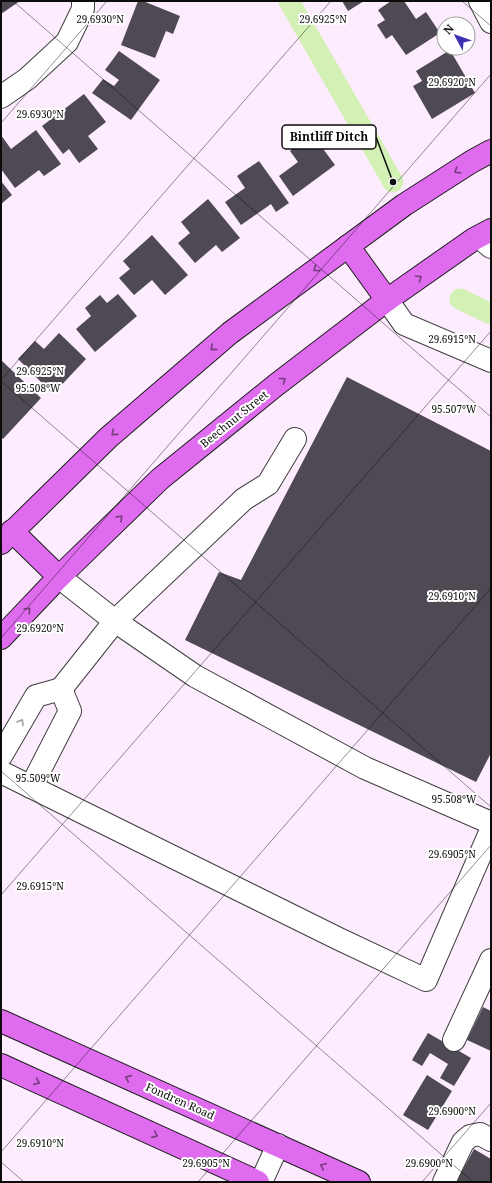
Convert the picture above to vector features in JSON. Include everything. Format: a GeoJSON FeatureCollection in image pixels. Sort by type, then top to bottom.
{"type":"FeatureCollection","features":[{"type":"Feature","properties":{"kind":"main road"},"geometry":{"type":"LineString","coordinates":[[59,577],[6,537],[109,437],[230,333],[404,205],[471,162],[491,151]]}},
{"type":"Feature","properties":{"kind":"main road","name":"Beechnut Street"},"geometry":{"type":"LineString","coordinates":[[1,638],[59,577],[160,479],[276,385],[387,300],[487,238]]}},
{"type":"Feature","properties":{"kind":"main road"},"geometry":{"type":"LineString","coordinates":[[348,246],[387,300]]}},
{"type":"Feature","properties":{"kind":"main road","name":"Fondren Road"},"geometry":{"type":"LineString","coordinates":[[1,1021],[359,1182]]}},
{"type":"Feature","properties":{"kind":"main road"},"geometry":{"type":"LineString","coordinates":[[1,1066],[259,1182]]}},
{"type":"Feature","properties":{"kind":"street"},"geometry":{"type":"LineString","coordinates":[[1,97],[28,79],[67,42],[83,9],[82,1]]}},
{"type":"Feature","properties":{"kind":"street"},"geometry":{"type":"LineString","coordinates":[[480,1],[491,22]]}},
{"type":"Feature","properties":{"kind":"street"},"geometry":{"type":"LineString","coordinates":[[387,300],[404,324],[491,361]]}},
{"type":"Feature","properties":{"kind":"street"},"geometry":{"type":"LineString","coordinates":[[1,756],[36,696],[61,689],[115,621],[244,499],[268,484],[295,438]]}},
{"type":"Feature","properties":{"kind":"street"},"geometry":{"type":"LineString","coordinates":[[59,577],[115,621],[195,676],[365,768],[491,823]]}},
{"type":"Feature","properties":{"kind":"street"},"geometry":{"type":"LineString","coordinates":[[31,787],[70,711],[61,689]]}},
{"type":"Feature","properties":{"kind":"street"},"geometry":{"type":"LineString","coordinates":[[1,772],[332,936],[426,980],[491,830]]}},
{"type":"Feature","properties":{"kind":"street"},"geometry":{"type":"LineString","coordinates":[[454,1040],[486,984],[491,960]]}},
{"type":"Feature","properties":{"kind":"street"},"geometry":{"type":"LineString","coordinates":[[444,1182],[463,1142],[470,1136],[480,1134],[491,1140]]}},
{"type":"Feature","properties":{"kind":"street"},"geometry":{"type":"LineString","coordinates":[[259,1182],[278,1145]]}},
{"type":"Feature","properties":{"kind":"building"},"geometry":{"type":"Polygon","coordinates":[[[1,1],[20,1],[1,14],[1,1]]]}},
{"type":"Feature","properties":{"kind":"building"},"geometry":{"type":"Polygon","coordinates":[[[138,1],[143,1],[180,16],[173,34],[166,31],[155,58],[121,45],[138,1]]]}},
{"type":"Feature","properties":{"kind":"building"},"geometry":{"type":"Polygon","coordinates":[[[342,1],[364,1],[348,11],[342,1]]]}},
{"type":"Feature","properties":{"kind":"building"},"geometry":{"type":"Polygon","coordinates":[[[391,1],[404,1],[416,19],[426,12],[436,27],[436,36],[406,55],[392,35],[386,39],[377,25],[385,20],[378,10],[391,1]]]}},
{"type":"Feature","properties":{"kind":"building"},"geometry":{"type":"Polygon","coordinates":[[[119,51],[160,80],[131,120],[92,93],[103,79],[114,86],[119,80],[105,70],[119,51]]]}},
{"type":"Feature","properties":{"kind":"building"},"geometry":{"type":"Polygon","coordinates":[[[440,56],[453,56],[475,93],[432,119],[413,86],[422,81],[416,71],[440,56]]]}},
{"type":"Feature","properties":{"kind":"building"},"geometry":{"type":"Polygon","coordinates":[[[84,94],[106,122],[88,136],[98,149],[79,163],[69,149],[63,154],[42,126],[84,94]]]}},
{"type":"Feature","properties":{"kind":"building"},"geometry":{"type":"Polygon","coordinates":[[[36,130],[61,164],[44,176],[39,170],[15,188],[1,169],[1,135],[11,149],[36,130]]]}},
{"type":"Feature","properties":{"kind":"building"},"geometry":{"type":"Polygon","coordinates":[[[312,134],[335,165],[293,196],[279,176],[298,162],[290,151],[312,134]]]}},
{"type":"Feature","properties":{"kind":"building"},"geometry":{"type":"Polygon","coordinates":[[[259,161],[289,203],[276,212],[271,204],[241,225],[225,202],[245,188],[237,176],[259,161]]]}},
{"type":"Feature","properties":{"kind":"building"},"geometry":{"type":"Polygon","coordinates":[[[1,181],[12,195],[1,204],[1,181]]]}},
{"type":"Feature","properties":{"kind":"building"},"geometry":{"type":"Polygon","coordinates":[[[208,199],[240,238],[222,252],[216,245],[195,263],[178,243],[190,233],[181,222],[208,199]]]}},
{"type":"Feature","properties":{"kind":"building"},"geometry":{"type":"Polygon","coordinates":[[[152,235],[188,275],[165,295],[152,280],[134,295],[119,278],[130,269],[123,261],[152,235]]]}},
{"type":"Feature","properties":{"kind":"building"},"geometry":{"type":"Polygon","coordinates":[[[118,294],[137,316],[95,352],[76,329],[91,316],[85,308],[100,295],[107,303],[118,294]]]}},
{"type":"Feature","properties":{"kind":"building"},"geometry":{"type":"Polygon","coordinates":[[[59,333],[86,359],[53,394],[18,359],[35,341],[44,349],[59,333]]]}},
{"type":"Feature","properties":{"kind":"building"},"geometry":{"type":"Polygon","coordinates":[[[1,360],[41,398],[3,439],[1,437],[1,360]]]}},
{"type":"Feature","properties":{"kind":"building"},"geometry":{"type":"Polygon","coordinates":[[[347,377],[491,451],[491,753],[476,782],[185,640],[219,572],[241,580],[347,377]]]}},
{"type":"Feature","properties":{"kind":"building"},"geometry":{"type":"Polygon","coordinates":[[[483,1007],[491,1011],[491,1051],[467,1040],[483,1007]]]}},
{"type":"Feature","properties":{"kind":"building"},"geometry":{"type":"Polygon","coordinates":[[[428,1033],[471,1058],[454,1086],[440,1078],[448,1064],[430,1053],[422,1066],[412,1060],[428,1033]]]}},
{"type":"Feature","properties":{"kind":"building"},"geometry":{"type":"Polygon","coordinates":[[[427,1075],[452,1091],[428,1130],[403,1115],[427,1075]]]}},
{"type":"Feature","properties":{"kind":"building"},"geometry":{"type":"Polygon","coordinates":[[[474,1149],[491,1159],[491,1182],[456,1182],[474,1149]]]}},
{"type":"Feature","properties":{"kind":"waterway"},"geometry":{"type":"LineString","coordinates":[[289,1],[393,182]]}},
{"type":"Feature","properties":{"kind":"waterway"},"geometry":{"type":"LineString","coordinates":[[460,299],[491,314]]}},
{"type":"Feature","properties":{"kind":"place","name":"Bintliff Ditch"},"geometry":{"type":"Point","coordinates":[393,182]}}]}
